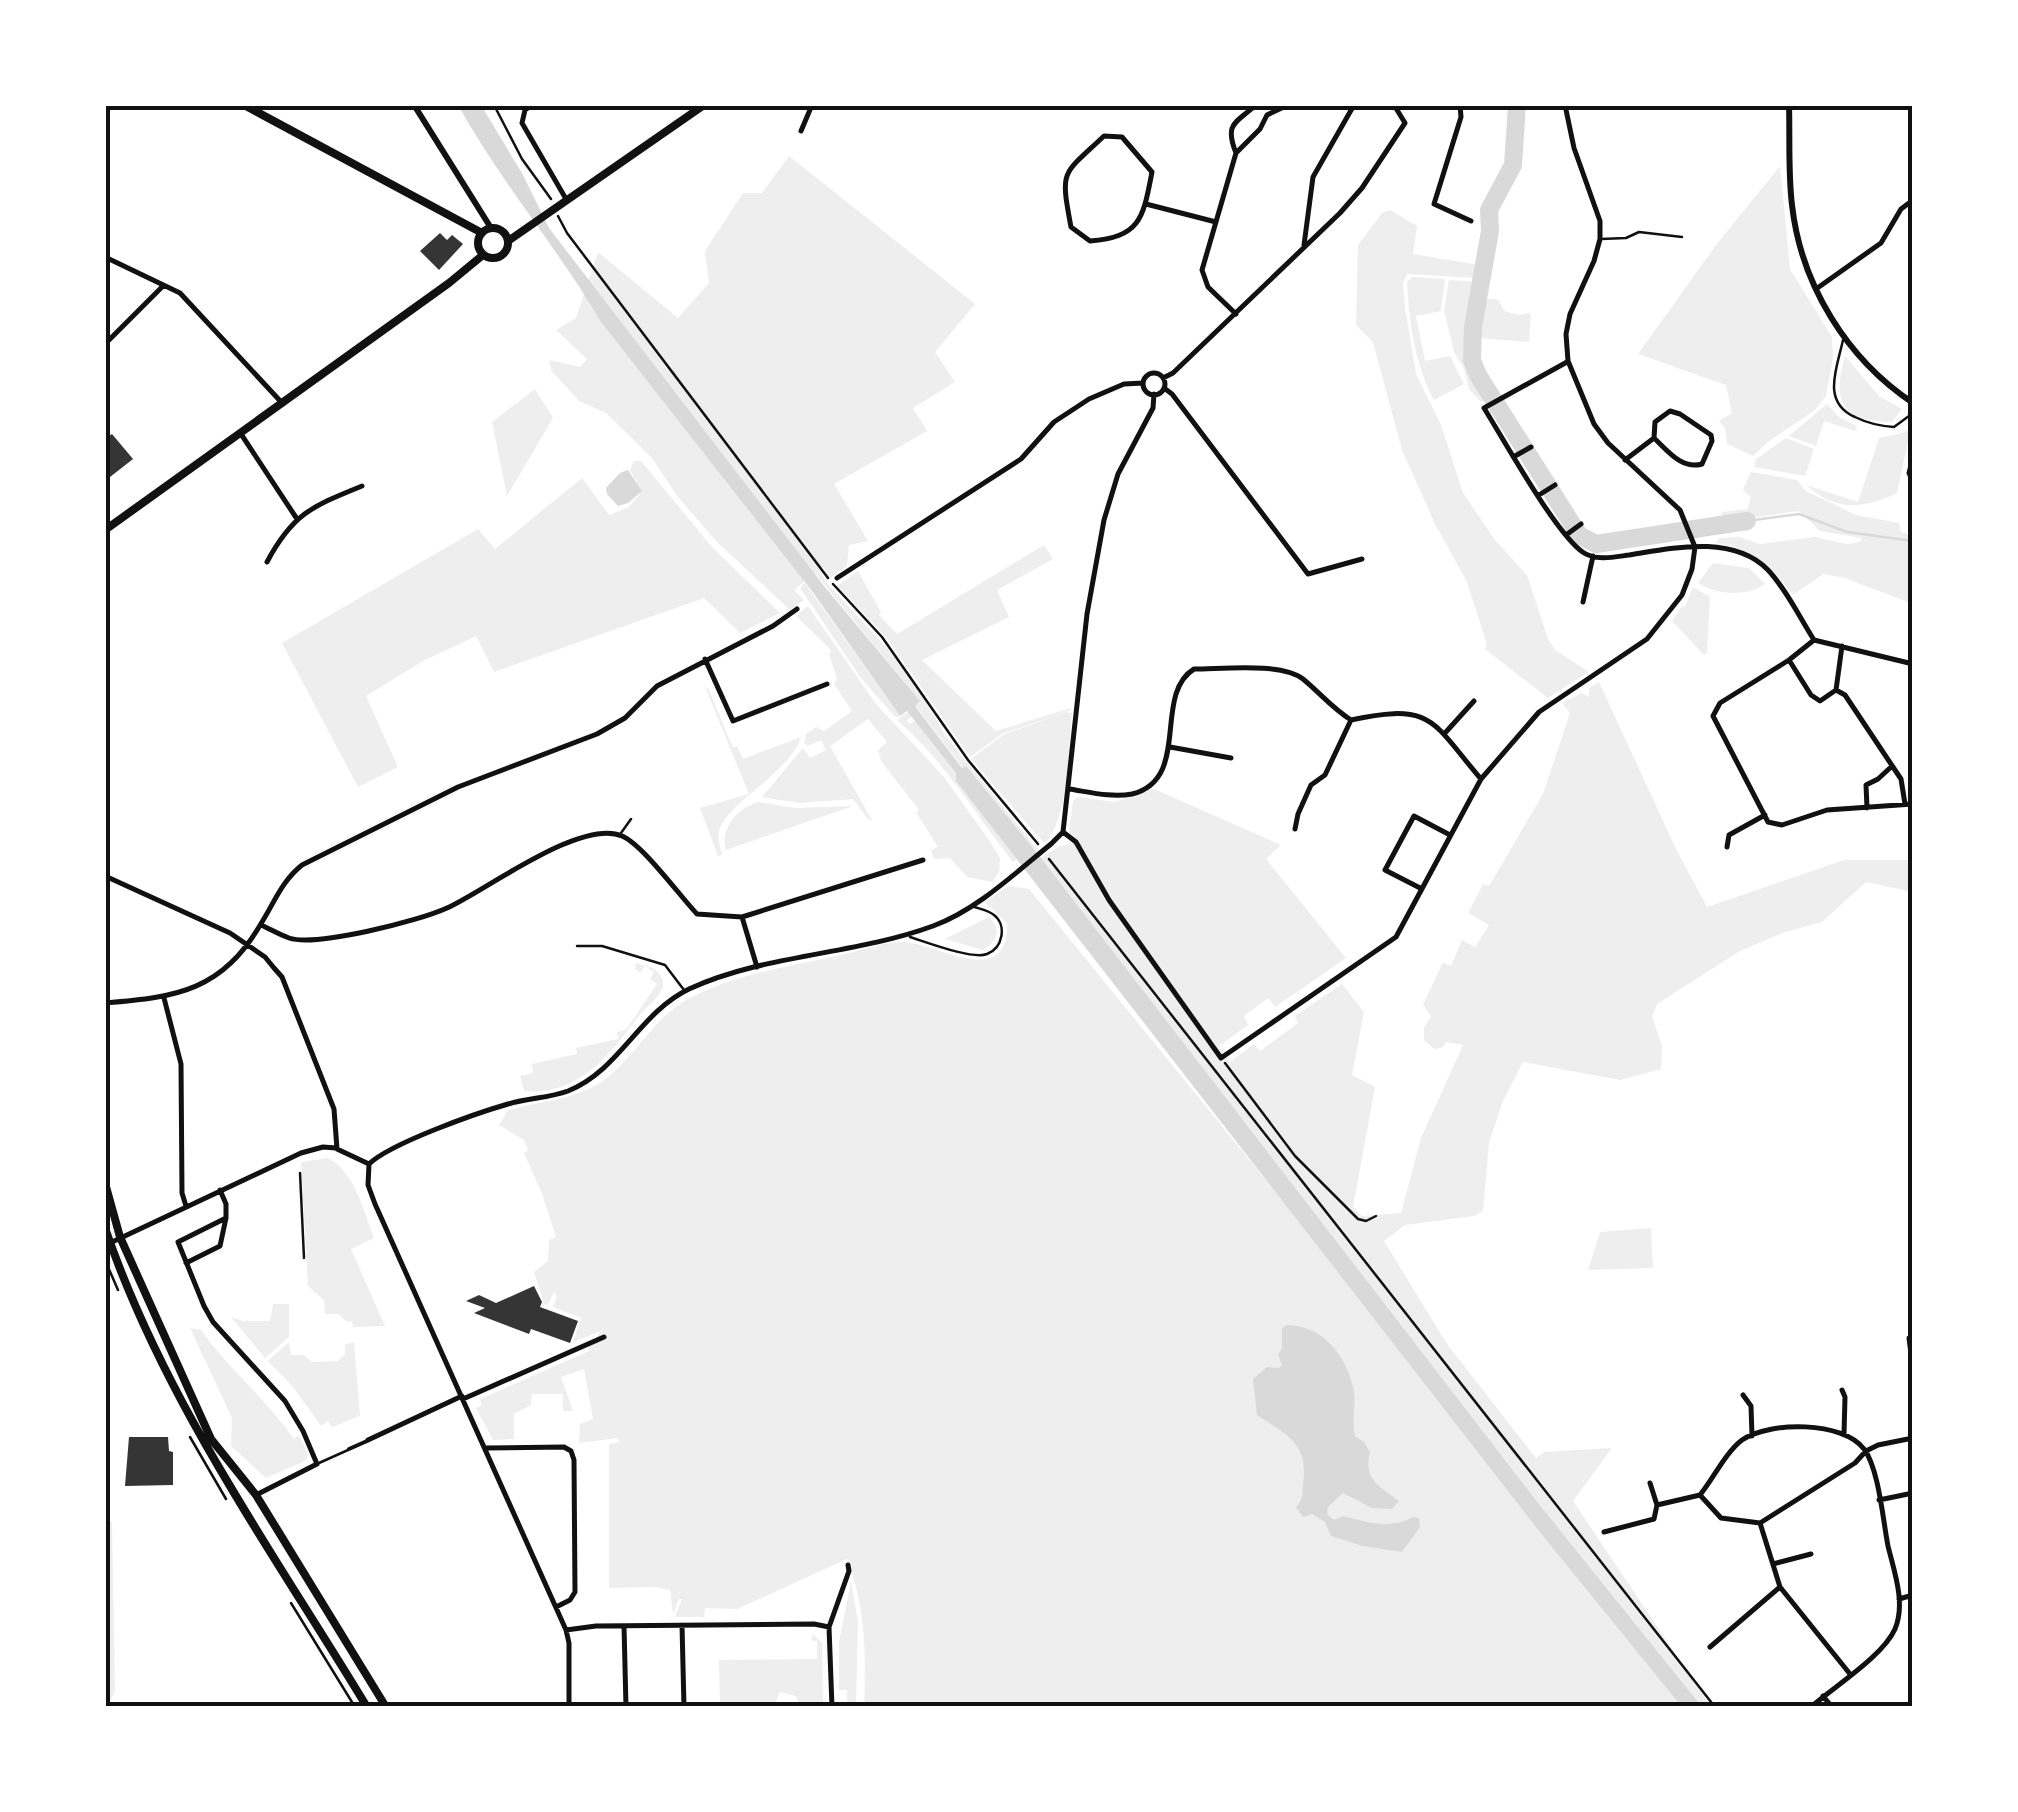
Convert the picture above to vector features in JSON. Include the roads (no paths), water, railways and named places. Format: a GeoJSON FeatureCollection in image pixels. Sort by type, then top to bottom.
{"type":"FeatureCollection","features":[{"type":"Feature","properties":{"kind":"main road"},"geometry":{"type":"LineString","coordinates":[[244,105],[482,233]]}},
{"type":"Feature","properties":{"kind":"main road"},"geometry":{"type":"LineString","coordinates":[[508,241],[704,105]]}},
{"type":"Feature","properties":{"kind":"main road"},"geometry":{"type":"LineString","coordinates":[[491,228],[500,230],[508,241],[506,251],[498,258],[483,254],[478,246],[482,233],[491,228]]}},
{"type":"Feature","properties":{"kind":"main road"},"geometry":{"type":"LineString","coordinates":[[105,530],[283,404],[483,254]]}},
{"type":"Feature","properties":{"kind":"main road"},"geometry":{"type":"LineString","coordinates":[[105,1183],[120,1237],[211,1439],[256,1495],[386,1707]]}},
{"type":"Feature","properties":{"kind":"main road"},"geometry":{"type":"LineString","coordinates":[[105,1228],[108,1245],[201,1442],[367,1707]]}},
{"type":"Feature","properties":{"kind":"street"},"geometry":{"type":"LineString","coordinates":[[414,105],[491,228]]}},
{"type":"Feature","properties":{"kind":"street"},"geometry":{"type":"LineString","coordinates":[[532,105],[525,110],[522,123],[568,202]]}},
{"type":"Feature","properties":{"kind":"street"},"geometry":{"type":"LineString","coordinates":[[801,131],[812,105]]}},
{"type":"Feature","properties":{"kind":"street"},"geometry":{"type":"LineString","coordinates":[[1236,153],[1230,137],[1235,120],[1256,105]]}},
{"type":"Feature","properties":{"kind":"street"},"geometry":{"type":"LineString","coordinates":[[1236,314],[1208,287],[1202,270],[1236,153],[1260,129],[1267,115],[1288,105]]}},
{"type":"Feature","properties":{"kind":"street"},"geometry":{"type":"LineString","coordinates":[[1304,245],[1314,176],[1354,105]]}},
{"type":"Feature","properties":{"kind":"street"},"geometry":{"type":"LineString","coordinates":[[837,578],[1020,459],[1054,422],[1078,407],[1124,384],[1143,383],[1151,373],[1163,378],[1174,373],[1362,188],[1406,123],[1394,105]]}},
{"type":"Feature","properties":{"kind":"street"},"geometry":{"type":"LineString","coordinates":[[1460,105],[1460,118],[1434,204],[1471,221]]}},
{"type":"Feature","properties":{"kind":"street"},"geometry":{"type":"LineString","coordinates":[[1063,832],[1076,842],[1108,900],[1222,1058],[1396,936],[1481,779],[1539,712],[1622,658],[1658,628],[1682,595],[1695,547],[1689,529],[1675,504],[1608,443],[1594,424],[1568,361],[1566,334],[1570,314],[1600,238],[1595,200],[1574,148],[1565,105]]}},
{"type":"Feature","properties":{"kind":"street"},"geometry":{"type":"LineString","coordinates":[[1789,105],[1792,210],[1804,260],[1816,289],[1871,372],[1913,404]]}},
{"type":"Feature","properties":{"kind":"street"},"geometry":{"type":"LineString","coordinates":[[1104,136],[1122,137],[1152,172],[1146,204],[1139,222],[1117,239],[1090,241],[1071,227],[1063,186],[1067,172],[1104,136]]}},
{"type":"Feature","properties":{"kind":"street"},"geometry":{"type":"LineString","coordinates":[[1816,289],[1881,242],[1901,209],[1913,200]]}},
{"type":"Feature","properties":{"kind":"street"},"geometry":{"type":"LineString","coordinates":[[1146,204],[1216,222]]}},
{"type":"Feature","properties":{"kind":"street"},"geometry":{"type":"LineString","coordinates":[[105,257],[180,293],[283,404]]}},
{"type":"Feature","properties":{"kind":"street"},"geometry":{"type":"LineString","coordinates":[[105,344],[163,285]]}},
{"type":"Feature","properties":{"kind":"street"},"geometry":{"type":"LineString","coordinates":[[1568,361],[1484,408],[1584,553],[1606,558],[1695,547],[1746,554],[1767,570],[1814,640],[1913,664]]}},
{"type":"Feature","properties":{"kind":"street"},"geometry":{"type":"LineString","coordinates":[[1163,378],[1164,388],[1308,574],[1362,559]]}},
{"type":"Feature","properties":{"kind":"street"},"geometry":{"type":"LineString","coordinates":[[1143,383],[1145,390],[1154,394]]}},
{"type":"Feature","properties":{"kind":"street"},"geometry":{"type":"LineString","coordinates":[[1154,394],[1164,388]]}},
{"type":"Feature","properties":{"kind":"street"},"geometry":{"type":"LineString","coordinates":[[369,1164],[391,1148],[509,1103],[565,1092],[588,1081],[613,1062],[649,1018],[685,991],[714,979],[934,926],[971,906],[1051,844],[1063,832],[1087,614],[1104,520],[1118,474],[1153,408],[1154,394]]}},
{"type":"Feature","properties":{"kind":"street"},"geometry":{"type":"LineString","coordinates":[[1626,460],[1654,438],[1655,422],[1670,412],[1680,414],[1711,435],[1712,441],[1702,464],[1695,466],[1678,460],[1654,438]]}},
{"type":"Feature","properties":{"kind":"street"},"geometry":{"type":"LineString","coordinates":[[241,434],[296,518]]}},
{"type":"Feature","properties":{"kind":"street"},"geometry":{"type":"LineString","coordinates":[[1515,456],[1531,447]]}},
{"type":"Feature","properties":{"kind":"street"},"geometry":{"type":"LineString","coordinates":[[1913,458],[1909,473],[1913,482]]}},
{"type":"Feature","properties":{"kind":"street"},"geometry":{"type":"LineString","coordinates":[[1542,493],[1555,484]]}},
{"type":"Feature","properties":{"kind":"street"},"geometry":{"type":"LineString","coordinates":[[267,562],[283,532],[296,518],[362,486]]}},
{"type":"Feature","properties":{"kind":"street"},"geometry":{"type":"LineString","coordinates":[[1568,533],[1581,524]]}},
{"type":"Feature","properties":{"kind":"street"},"geometry":{"type":"LineString","coordinates":[[1583,602],[1593,556]]}},
{"type":"Feature","properties":{"kind":"street"},"geometry":{"type":"LineString","coordinates":[[105,1003],[164,998],[198,988],[222,971],[248,943],[285,880],[302,866],[458,787],[597,734],[625,718],[657,686],[773,626],[797,609]]}},
{"type":"Feature","properties":{"kind":"street"},"geometry":{"type":"LineString","coordinates":[[1814,640],[1790,660],[1720,702],[1713,716],[1768,822],[1782,825],[1808,814],[1913,804]]}},
{"type":"Feature","properties":{"kind":"street"},"geometry":{"type":"LineString","coordinates":[[1790,660],[1811,695],[1820,701],[1836,690],[1842,645]]}},
{"type":"Feature","properties":{"kind":"street"},"geometry":{"type":"LineString","coordinates":[[705,660],[733,721],[827,684]]}},
{"type":"Feature","properties":{"kind":"street"},"geometry":{"type":"LineString","coordinates":[[1068,789],[1117,795],[1135,793],[1152,782],[1170,747],[1175,689],[1183,676],[1194,670],[1284,669],[1300,676],[1333,709],[1351,720],[1422,716],[1445,733],[1481,779]]}},
{"type":"Feature","properties":{"kind":"street"},"geometry":{"type":"LineString","coordinates":[[1836,690],[1845,695],[1902,779],[1905,804]]}},
{"type":"Feature","properties":{"kind":"street"},"geometry":{"type":"LineString","coordinates":[[1445,733],[1474,700]]}},
{"type":"Feature","properties":{"kind":"street"},"geometry":{"type":"LineString","coordinates":[[1295,829],[1311,785],[1325,775],[1351,720]]}},
{"type":"Feature","properties":{"kind":"street"},"geometry":{"type":"LineString","coordinates":[[1170,747],[1231,758]]}},
{"type":"Feature","properties":{"kind":"street"},"geometry":{"type":"LineString","coordinates":[[1866,808],[1866,785],[1891,767]]}},
{"type":"Feature","properties":{"kind":"street"},"geometry":{"type":"LineString","coordinates":[[1727,848],[1729,836],[1764,815]]}},
{"type":"Feature","properties":{"kind":"street"},"geometry":{"type":"LineString","coordinates":[[1422,889],[1385,870],[1414,816],[1450,834]]}},
{"type":"Feature","properties":{"kind":"street"},"geometry":{"type":"LineString","coordinates":[[261,925],[294,940],[394,925],[448,908],[526,862],[598,835],[620,834],[697,914],[742,917],[923,860]]}},
{"type":"Feature","properties":{"kind":"street"},"geometry":{"type":"LineString","coordinates":[[105,876],[248,943],[282,977],[334,1109],[337,1148]]}},
{"type":"Feature","properties":{"kind":"street"},"geometry":{"type":"LineString","coordinates":[[742,917],[757,968]]}},
{"type":"Feature","properties":{"kind":"street"},"geometry":{"type":"LineString","coordinates":[[164,998],[181,1064],[182,1194],[186,1206]]}},
{"type":"Feature","properties":{"kind":"street"},"geometry":{"type":"LineString","coordinates":[[108,1245],[301,1153],[337,1148],[369,1164]]}},
{"type":"Feature","properties":{"kind":"street"},"geometry":{"type":"LineString","coordinates":[[369,1164],[368,1185],[566,1630],[570,1707]]}},
{"type":"Feature","properties":{"kind":"street"},"geometry":{"type":"LineString","coordinates":[[186,1263],[220,1246],[226,1218],[220,1190]]}},
{"type":"Feature","properties":{"kind":"street"},"geometry":{"type":"LineString","coordinates":[[226,1218],[178,1242],[214,1322],[285,1401],[318,1464],[256,1495]]}},
{"type":"Feature","properties":{"kind":"street"},"geometry":{"type":"LineString","coordinates":[[349,1449],[604,1336]]}},
{"type":"Feature","properties":{"kind":"street"},"geometry":{"type":"LineString","coordinates":[[1909,1338],[1913,1370]]}},
{"type":"Feature","properties":{"kind":"street"},"geometry":{"type":"LineString","coordinates":[[1842,1390],[1844,1434]]}},
{"type":"Feature","properties":{"kind":"street"},"geometry":{"type":"LineString","coordinates":[[1743,1395],[1750,1406],[1752,1436]]}},
{"type":"Feature","properties":{"kind":"street"},"geometry":{"type":"LineString","coordinates":[[1657,1506],[1700,1495],[1741,1441],[1752,1436],[1800,1425],[1844,1434],[1866,1451],[1899,1599],[1895,1628],[1886,1642],[1812,1707]]}},
{"type":"Feature","properties":{"kind":"street"},"geometry":{"type":"LineString","coordinates":[[1700,1495],[1722,1518],[1760,1524],[1866,1451],[1913,1438]]}},
{"type":"Feature","properties":{"kind":"street"},"geometry":{"type":"LineString","coordinates":[[485,1448],[564,1446],[571,1450],[575,1592],[570,1600],[556,1607]]}},
{"type":"Feature","properties":{"kind":"street"},"geometry":{"type":"LineString","coordinates":[[1604,1532],[1654,1519],[1657,1506],[1650,1483]]}},
{"type":"Feature","properties":{"kind":"street"},"geometry":{"type":"LineString","coordinates":[[1879,1500],[1913,1492]]}},
{"type":"Feature","properties":{"kind":"street"},"geometry":{"type":"LineString","coordinates":[[1760,1524],[1780,1586],[1850,1674]]}},
{"type":"Feature","properties":{"kind":"street"},"geometry":{"type":"LineString","coordinates":[[1773,1564],[1812,1554]]}},
{"type":"Feature","properties":{"kind":"street"},"geometry":{"type":"LineString","coordinates":[[832,1707],[830,1627],[848,1565]]}},
{"type":"Feature","properties":{"kind":"street"},"geometry":{"type":"LineString","coordinates":[[1710,1647],[1780,1586]]}},
{"type":"Feature","properties":{"kind":"street"},"geometry":{"type":"LineString","coordinates":[[1899,1599],[1913,1596]]}},
{"type":"Feature","properties":{"kind":"street"},"geometry":{"type":"LineString","coordinates":[[682,1625],[684,1707]]}},
{"type":"Feature","properties":{"kind":"street"},"geometry":{"type":"LineString","coordinates":[[566,1630],[580,1626],[830,1627]]}},
{"type":"Feature","properties":{"kind":"street"},"geometry":{"type":"LineString","coordinates":[[624,1626],[626,1707]]}},
{"type":"Feature","properties":{"kind":"street"},"geometry":{"type":"LineString","coordinates":[[1823,1696],[1832,1707]]}},
{"type":"Feature","properties":{"kind":"lane"},"geometry":{"type":"LineString","coordinates":[[1600,238],[1626,238],[1638,232],[1682,237]]}},
{"type":"Feature","properties":{"kind":"lane"},"geometry":{"type":"LineString","coordinates":[[1844,336],[1833,393],[1844,412],[1883,426],[1901,424],[1913,413]]}},
{"type":"Feature","properties":{"kind":"lane"},"geometry":{"type":"LineString","coordinates":[[620,834],[630,819]]}},
{"type":"Feature","properties":{"kind":"lane"},"geometry":{"type":"LineString","coordinates":[[904,935],[975,955],[988,954],[998,945],[1000,922],[992,913],[971,906]]}},
{"type":"Feature","properties":{"kind":"lane"},"geometry":{"type":"LineString","coordinates":[[577,946],[602,946],[666,964],[685,991]]}},
{"type":"Feature","properties":{"kind":"lane"},"geometry":{"type":"LineString","coordinates":[[318,1464],[349,1449]]}},
{"type":"Feature","properties":{"kind":"waterway"},"geometry":{"type":"LineString","coordinates":[[1517,105],[1513,165],[1489,210],[1490,231],[1473,327],[1472,360],[1478,375],[1579,535],[1596,544],[1747,521]]}},
{"type":"Feature","properties":{"kind":"waterway"},"geometry":{"type":"LineString","coordinates":[[1747,521],[1799,514],[1847,532],[1913,541]]}}]}
